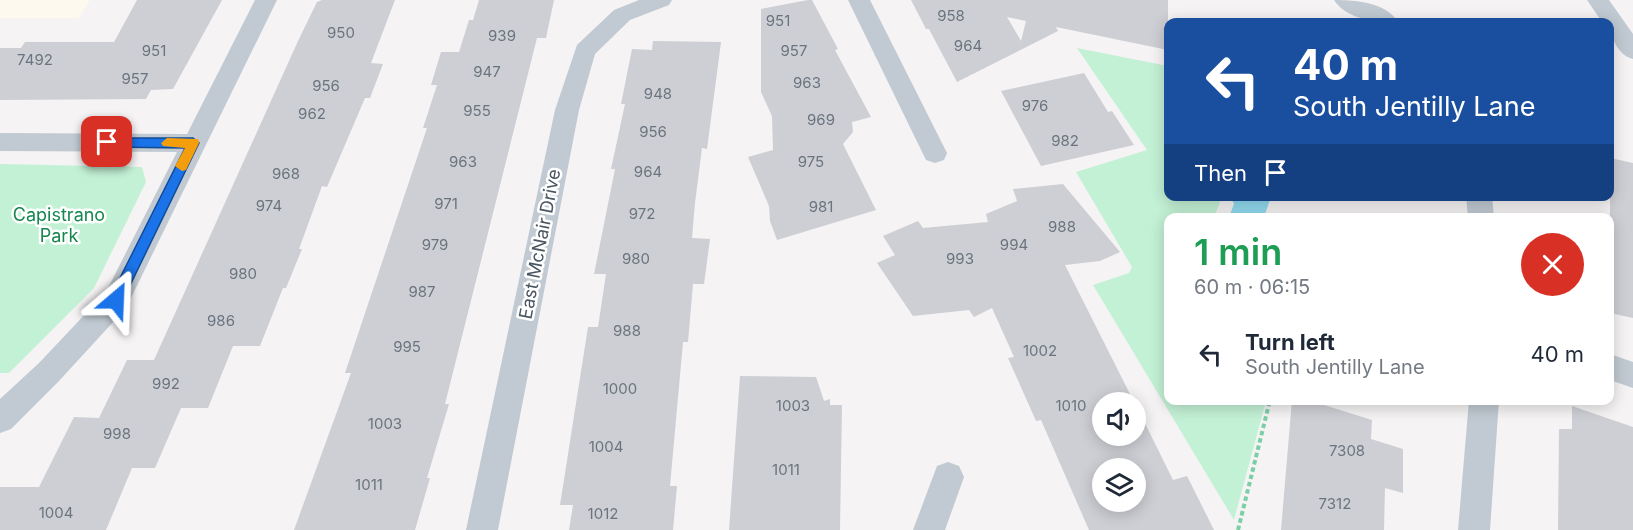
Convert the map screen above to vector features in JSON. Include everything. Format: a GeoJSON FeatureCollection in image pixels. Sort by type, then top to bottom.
{"type":"FeatureCollection","features":[{"type":"Feature","properties":{"kind":"street"},"geometry":{"type":"LineString","coordinates":[[0,419],[49,372],[116,300],[266,0]]}},
{"type":"Feature","properties":{"kind":"street","name":"East McNair Drive"},"geometry":{"type":"LineString","coordinates":[[482,530],[567,110],[585,51],[622,15],[661,0]]}},
{"type":"Feature","properties":{"kind":"street"},"geometry":{"type":"LineString","coordinates":[[859,0],[935,153]]}},
{"type":"Feature","properties":{"kind":"street"},"geometry":{"type":"LineString","coordinates":[[1345,0],[1379,18]]}},
{"type":"Feature","properties":{"kind":"street"},"geometry":{"type":"LineString","coordinates":[[1598,0],[1610,18]]}},
{"type":"Feature","properties":{"kind":"street"},"geometry":{"type":"LineString","coordinates":[[1614,23],[1633,51]]}},
{"type":"Feature","properties":{"kind":"street"},"geometry":{"type":"LineString","coordinates":[[0,142],[193,143]]}},
{"type":"Feature","properties":{"kind":"street"},"geometry":{"type":"LineString","coordinates":[[1614,368],[1633,375]]}},
{"type":"Feature","properties":{"kind":"street"},"geometry":{"type":"LineString","coordinates":[[1473,530],[1484,405]]}},
{"type":"Feature","properties":{"kind":"street"},"geometry":{"type":"LineString","coordinates":[[929,530],[948,477]]}},
{"type":"Feature","properties":{"kind":"path"},"geometry":{"type":"LineString","coordinates":[[1238,530],[1269,405]]}},
{"type":"Feature","properties":{"kind":"shaded area"},"geometry":{"type":"Polygon","coordinates":[[[0,0],[90,0],[79,18],[0,18],[0,0]]]}},
{"type":"Feature","properties":{"kind":"green space"},"geometry":{"type":"Polygon","coordinates":[[[1077,48],[1164,65],[1164,201],[1220,202],[1216,213],[1164,213],[1164,403],[1093,285],[1129,273],[1132,267],[1076,172],[1147,150],[1077,48]]]}},
{"type":"Feature","properties":{"kind":"green space","name":"Capistrano Park"},"geometry":{"type":"Polygon","coordinates":[[[0,164],[142,167],[146,182],[94,288],[9,373],[0,373],[0,164]]]}},
{"type":"Feature","properties":{"kind":"green space"},"geometry":{"type":"Polygon","coordinates":[[[1165,405],[1265,405],[1234,520],[1165,405]]]}},
{"type":"Feature","properties":{"kind":"water"},"geometry":{"type":"Polygon","coordinates":[[[1233,201],[1270,201],[1265,213],[1231,213],[1233,201]]]}},
{"type":"Feature","properties":{"kind":"building"},"geometry":{"type":"Polygon","coordinates":[[[137,0],[222,0],[173,89],[151,90],[146,99],[0,100],[0,48],[21,48],[25,42],[114,42],[137,0]]]}},
{"type":"Feature","properties":{"kind":"building"},"geometry":{"type":"Polygon","coordinates":[[[322,0],[395,0],[371,63],[383,64],[370,98],[365,98],[327,187],[322,186],[299,249],[302,249],[286,288],[283,288],[260,346],[233,346],[208,408],[181,408],[155,468],[132,468],[106,530],[0,530],[0,487],[39,487],[74,417],[99,418],[127,360],[154,360],[298,41],[317,2],[322,0]]]}},
{"type":"Feature","properties":{"kind":"building"},"geometry":{"type":"Polygon","coordinates":[[[479,0],[554,0],[546,38],[537,38],[445,404],[449,404],[427,478],[430,478],[415,530],[294,530],[351,373],[345,373],[427,128],[423,128],[437,85],[431,85],[441,52],[459,52],[469,20],[473,20],[479,0]]]}},
{"type":"Feature","properties":{"kind":"building"},"geometry":{"type":"Polygon","coordinates":[[[812,0],[838,49],[835,50],[871,117],[852,122],[853,132],[843,144],[876,210],[777,240],[770,221],[769,206],[748,157],[773,150],[772,116],[761,92],[761,9],[812,0]]]}},
{"type":"Feature","properties":{"kind":"building"},"geometry":{"type":"Polygon","coordinates":[[[911,0],[1168,0],[1168,18],[1164,18],[1164,49],[1056,27],[1058,31],[957,82],[929,29],[926,29],[911,0]],[[1007,17],[1021,41],[1026,21],[1007,17]]]}},
{"type":"Feature","properties":{"kind":"building"},"geometry":{"type":"Polygon","coordinates":[[[653,41],[721,42],[707,149],[702,148],[695,203],[692,238],[710,239],[704,284],[693,284],[688,342],[683,342],[670,486],[677,486],[673,530],[569,530],[573,505],[560,505],[588,327],[598,327],[606,274],[594,274],[615,169],[611,169],[625,104],[621,104],[632,49],[652,50],[653,41]]]}},
{"type":"Feature","properties":{"kind":"building"},"geometry":{"type":"Polygon","coordinates":[[[1084,73],[1108,112],[1112,111],[1134,145],[1041,166],[1001,91],[1084,73]]]}},
{"type":"Feature","properties":{"kind":"building"},"geometry":{"type":"Polygon","coordinates":[[[1614,159],[1633,163],[1633,318],[1614,314],[1614,213],[1610,213],[1610,201],[1614,201],[1614,159]]]}},
{"type":"Feature","properties":{"kind":"building"},"geometry":{"type":"Polygon","coordinates":[[[1063,184],[1120,252],[1100,261],[1065,265],[1129,392],[1092,392],[1092,446],[1146,446],[1146,425],[1173,480],[1187,476],[1214,530],[1089,530],[1041,420],[1036,421],[1008,358],[1014,357],[992,308],[974,317],[969,310],[913,316],[877,263],[895,255],[883,236],[918,221],[923,228],[988,222],[986,214],[1017,201],[1013,189],[1063,184]]]}},
{"type":"Feature","properties":{"kind":"building"},"geometry":{"type":"Polygon","coordinates":[[[740,376],[816,377],[824,401],[830,399],[830,405],[842,405],[840,530],[729,530],[740,376]]]}},
{"type":"Feature","properties":{"kind":"building"},"geometry":{"type":"Polygon","coordinates":[[[1292,405],[1324,405],[1372,420],[1371,439],[1403,449],[1403,493],[1385,488],[1384,530],[1281,530],[1292,405]]]}},
{"type":"Feature","properties":{"kind":"building"},"geometry":{"type":"Polygon","coordinates":[[[1572,406],[1633,427],[1633,530],[1558,530],[1559,429],[1572,429],[1572,406]]]}},
{"type":"Feature","properties":{"kind":"slow traffic"},"geometry":{"type":"LineString","coordinates":[[167,143],[193,143],[182,166]]}},
{"type":"Feature","properties":{"kind":"route"},"geometry":{"type":"LineString","coordinates":[[107,142],[193,143],[116,300]]}}]}
